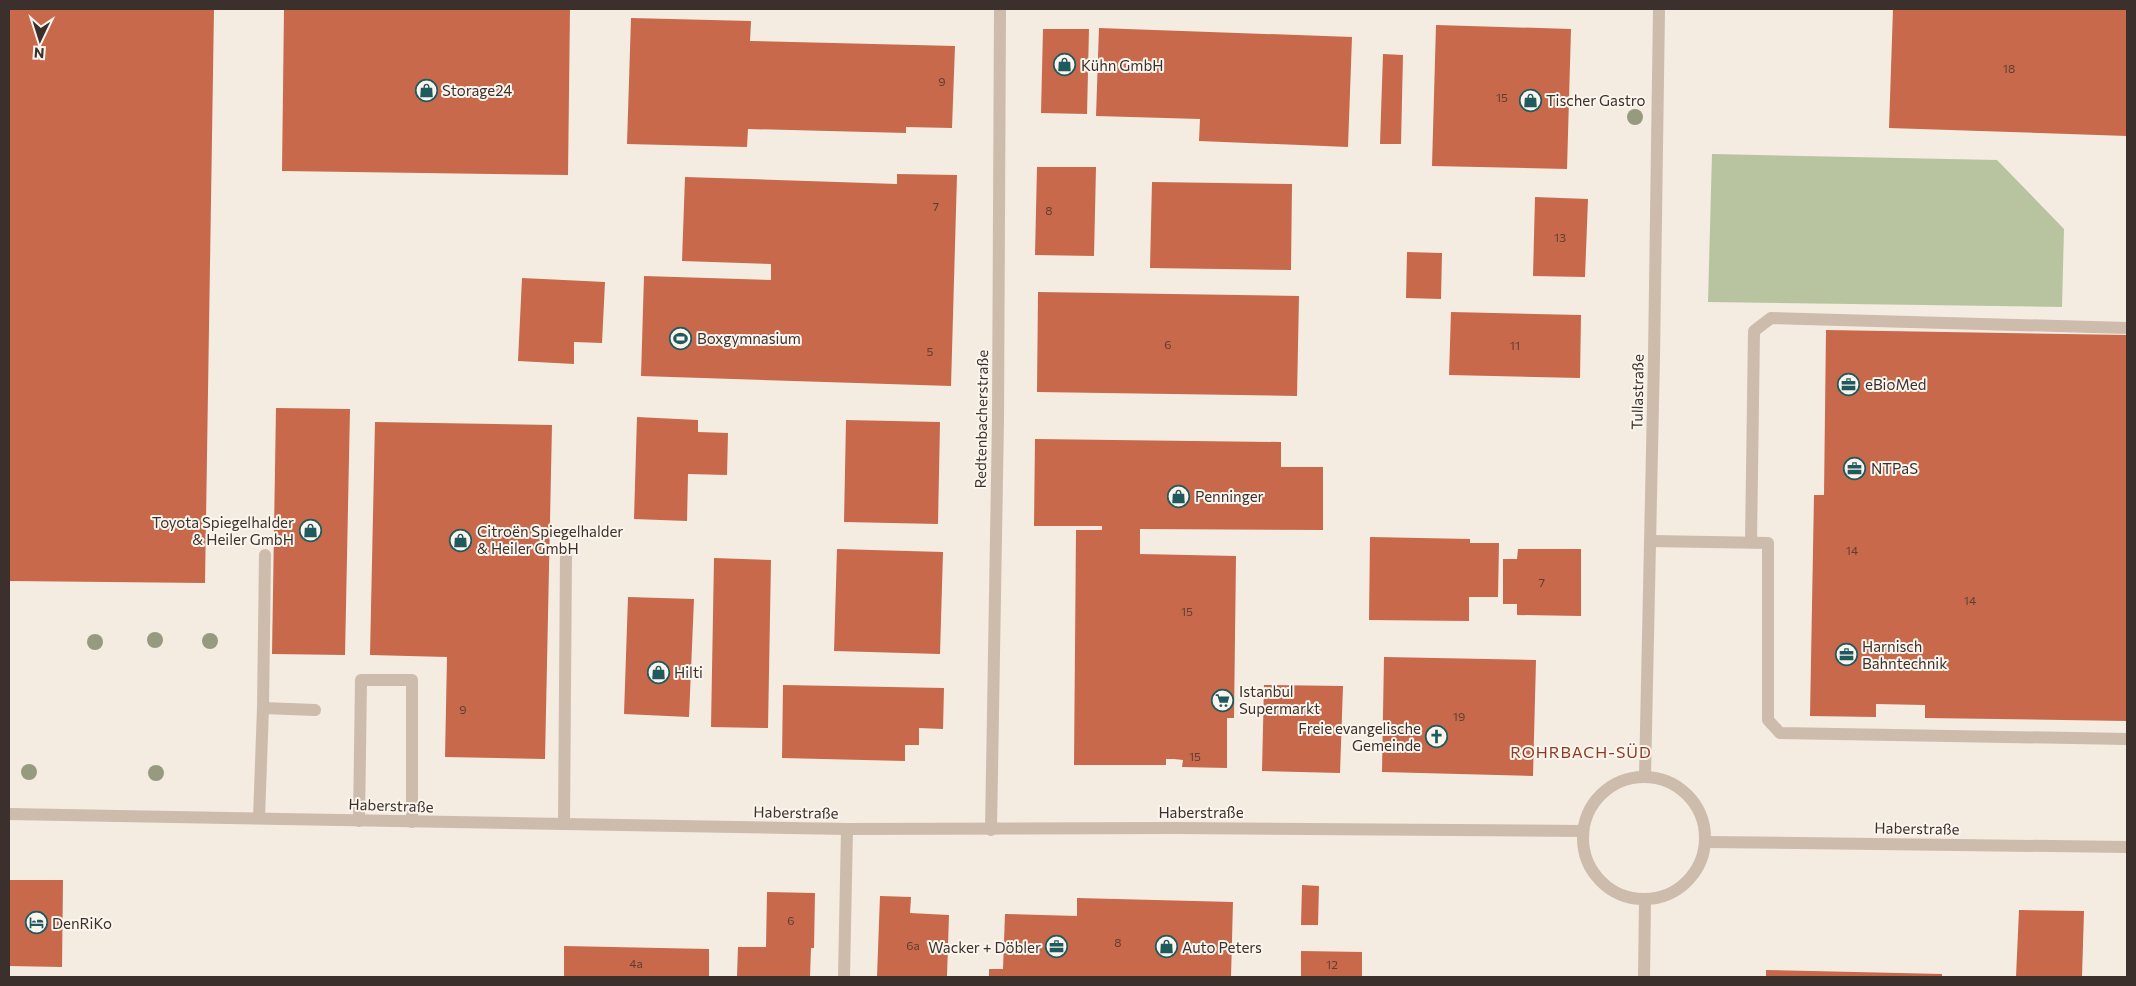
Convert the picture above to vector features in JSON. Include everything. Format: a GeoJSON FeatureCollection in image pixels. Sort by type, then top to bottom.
{"type":"FeatureCollection","features":[{"type":"Feature","properties":{"kind":"street","name":"Redtenbacherstraße"},"geometry":{"type":"LineString","coordinates":[[991,830],[998,419],[1000,9]]}},
{"type":"Feature","properties":{"kind":"street","name":"Tullastraße"},"geometry":{"type":"LineString","coordinates":[[1645,776],[1651,541],[1659,9]]}},
{"type":"Feature","properties":{"kind":"street"},"geometry":{"type":"LineString","coordinates":[[1751,542],[1754,331],[1771,318],[2127,328]]}},
{"type":"Feature","properties":{"kind":"street"},"geometry":{"type":"LineString","coordinates":[[1651,541],[1768,543],[1768,720],[1780,734],[2127,739]]}},
{"type":"Feature","properties":{"kind":"street"},"geometry":{"type":"LineString","coordinates":[[564,824],[566,551]]}},
{"type":"Feature","properties":{"kind":"street"},"geometry":{"type":"LineString","coordinates":[[259,818],[265,555]]}},
{"type":"Feature","properties":{"kind":"street"},"geometry":{"type":"LineString","coordinates":[[359,821],[361,680],[412,680],[412,822]]}},
{"type":"Feature","properties":{"kind":"street"},"geometry":{"type":"LineString","coordinates":[[263,708],[314,710]]}},
{"type":"Feature","properties":{"kind":"street"},"geometry":{"type":"LineString","coordinates":[[1645,776],[1670,781],[1688,793],[1701,812],[1707,842],[1699,868],[1684,886],[1668,896],[1645,900],[1621,896],[1600,881],[1585,858],[1582,831],[1590,807],[1606,789],[1622,780],[1645,776]]}},
{"type":"Feature","properties":{"kind":"street","name":"Haberstraße"},"geometry":{"type":"LineString","coordinates":[[9,814],[847,829],[1175,828],[1582,831]]}},
{"type":"Feature","properties":{"kind":"street"},"geometry":{"type":"LineString","coordinates":[[844,977],[847,829]]}},
{"type":"Feature","properties":{"kind":"street","name":"Haberstraße"},"geometry":{"type":"LineString","coordinates":[[1707,842],[2127,847]]}},
{"type":"Feature","properties":{"kind":"street"},"geometry":{"type":"LineString","coordinates":[[1644,977],[1645,900]]}},
{"type":"Feature","properties":{"kind":"green space"},"geometry":{"type":"Polygon","coordinates":[[[1712,154],[1997,160],[2064,229],[2062,307],[1708,302],[1712,154]]]}},
{"type":"Feature","properties":{"kind":"building"},"geometry":{"type":"Polygon","coordinates":[[[9,9],[214,9],[205,583],[9,581],[9,9]]]}},
{"type":"Feature","properties":{"kind":"building","name":"Storage24"},"geometry":{"type":"Polygon","coordinates":[[[284,9],[570,9],[568,175],[282,171],[284,9]]]}},
{"type":"Feature","properties":{"kind":"building"},"geometry":{"type":"Polygon","coordinates":[[[1893,9],[2127,9],[2127,136],[1889,128],[1893,9]]]}},
{"type":"Feature","properties":{"kind":"building"},"geometry":{"type":"Polygon","coordinates":[[[631,18],[751,21],[750,41],[955,46],[952,128],[906,127],[906,133],[748,129],[747,147],[627,144],[631,18]]]}},
{"type":"Feature","properties":{"kind":"building"},"geometry":{"type":"Polygon","coordinates":[[[1436,25],[1571,29],[1567,169],[1432,166],[1436,25]]]}},
{"type":"Feature","properties":{"kind":"building"},"geometry":{"type":"Polygon","coordinates":[[[1099,28],[1352,37],[1348,147],[1199,141],[1200,119],[1096,116],[1099,28]]]}},
{"type":"Feature","properties":{"kind":"building"},"geometry":{"type":"Polygon","coordinates":[[[1043,29],[1089,29],[1087,114],[1041,113],[1043,29]]]}},
{"type":"Feature","properties":{"kind":"building"},"geometry":{"type":"Polygon","coordinates":[[[1383,54],[1403,55],[1401,144],[1380,144],[1383,54]]]}},
{"type":"Feature","properties":{"kind":"building"},"geometry":{"type":"Polygon","coordinates":[[[1037,167],[1096,167],[1094,256],[1035,255],[1037,167]]]}},
{"type":"Feature","properties":{"kind":"building"},"geometry":{"type":"Polygon","coordinates":[[[897,174],[957,175],[951,386],[641,376],[644,276],[771,280],[771,264],[682,261],[685,177],[897,184],[897,174]]]}},
{"type":"Feature","properties":{"kind":"building"},"geometry":{"type":"Polygon","coordinates":[[[1152,182],[1292,184],[1291,270],[1150,268],[1152,182]]]}},
{"type":"Feature","properties":{"kind":"building"},"geometry":{"type":"Polygon","coordinates":[[[1535,197],[1588,199],[1585,277],[1533,276],[1535,197]]]}},
{"type":"Feature","properties":{"kind":"building"},"geometry":{"type":"Polygon","coordinates":[[[1407,252],[1442,253],[1441,299],[1406,298],[1407,252]]]}},
{"type":"Feature","properties":{"kind":"building"},"geometry":{"type":"Polygon","coordinates":[[[522,278],[605,282],[602,343],[574,342],[574,364],[518,361],[522,278]]]}},
{"type":"Feature","properties":{"kind":"building"},"geometry":{"type":"Polygon","coordinates":[[[1038,292],[1299,296],[1297,396],[1037,392],[1038,292]]]}},
{"type":"Feature","properties":{"kind":"building"},"geometry":{"type":"Polygon","coordinates":[[[1451,312],[1581,315],[1580,378],[1449,375],[1451,312]]]}},
{"type":"Feature","properties":{"kind":"building"},"geometry":{"type":"Polygon","coordinates":[[[1826,330],[2127,335],[2127,721],[1925,718],[1925,705],[1876,704],[1876,717],[1810,716],[1814,495],[1824,495],[1826,330]]]}},
{"type":"Feature","properties":{"kind":"building","name":"Toyota Spiegelhalder & Heiler GmbH"},"geometry":{"type":"Polygon","coordinates":[[[276,408],[350,409],[345,655],[272,654],[276,408]]]}},
{"type":"Feature","properties":{"kind":"building"},"geometry":{"type":"Polygon","coordinates":[[[637,417],[698,420],[698,432],[728,433],[727,475],[688,474],[687,521],[634,519],[637,417]]]}},
{"type":"Feature","properties":{"kind":"building"},"geometry":{"type":"Polygon","coordinates":[[[846,420],[940,422],[938,524],[844,522],[846,420]]]}},
{"type":"Feature","properties":{"kind":"building","name":"Citroën Spiegelhalder & Heiler GmbH"},"geometry":{"type":"Polygon","coordinates":[[[375,422],[552,425],[545,759],[445,757],[447,657],[370,655],[375,422]]]}},
{"type":"Feature","properties":{"kind":"building"},"geometry":{"type":"Polygon","coordinates":[[[1035,439],[1281,442],[1281,467],[1323,467],[1323,530],[1140,529],[1140,554],[1236,556],[1234,718],[1227,718],[1227,768],[1182,767],[1183,760],[1174,759],[1166,759],[1166,765],[1074,765],[1076,530],[1102,530],[1102,526],[1034,526],[1035,439]]]}},
{"type":"Feature","properties":{"kind":"building"},"geometry":{"type":"Polygon","coordinates":[[[1370,537],[1470,539],[1470,543],[1499,543],[1498,597],[1469,597],[1469,621],[1369,620],[1370,537]]]}},
{"type":"Feature","properties":{"kind":"building"},"geometry":{"type":"Polygon","coordinates":[[[837,549],[943,552],[940,654],[834,651],[837,549]]]}},
{"type":"Feature","properties":{"kind":"building"},"geometry":{"type":"Polygon","coordinates":[[[1518,549],[1581,549],[1581,616],[1517,615],[1517,604],[1503,604],[1503,559],[1517,559],[1518,549]]]}},
{"type":"Feature","properties":{"kind":"building"},"geometry":{"type":"Polygon","coordinates":[[[714,558],[771,560],[768,728],[711,727],[714,558]]]}},
{"type":"Feature","properties":{"kind":"building"},"geometry":{"type":"Polygon","coordinates":[[[628,597],[694,599],[689,717],[624,714],[628,597]]]}},
{"type":"Feature","properties":{"kind":"building"},"geometry":{"type":"Polygon","coordinates":[[[1384,657],[1536,660],[1533,776],[1382,772],[1384,657]]]}},
{"type":"Feature","properties":{"kind":"building"},"geometry":{"type":"Polygon","coordinates":[[[783,685],[944,688],[943,729],[919,728],[919,745],[905,745],[905,761],[782,758],[783,685]]]}},
{"type":"Feature","properties":{"kind":"building"},"geometry":{"type":"Polygon","coordinates":[[[1264,685],[1343,686],[1340,773],[1262,771],[1264,685]]]}},
{"type":"Feature","properties":{"kind":"building","name":"DenRiKo"},"geometry":{"type":"Polygon","coordinates":[[[9,880],[63,880],[62,967],[9,966],[9,880]]]}},
{"type":"Feature","properties":{"kind":"building"},"geometry":{"type":"Polygon","coordinates":[[[1302,885],[1319,886],[1318,925],[1301,925],[1302,885]]]}},
{"type":"Feature","properties":{"kind":"building"},"geometry":{"type":"Polygon","coordinates":[[[767,892],[815,893],[814,948],[811,948],[810,977],[737,977],[738,947],[766,947],[767,892]]]}},
{"type":"Feature","properties":{"kind":"building"},"geometry":{"type":"Polygon","coordinates":[[[880,896],[911,897],[910,913],[949,915],[947,976],[877,977],[880,896]]]}},
{"type":"Feature","properties":{"kind":"building"},"geometry":{"type":"Polygon","coordinates":[[[1077,898],[1233,902],[1231,977],[989,977],[989,969],[1003,969],[1005,914],[1077,916],[1077,898]]]}},
{"type":"Feature","properties":{"kind":"building"},"geometry":{"type":"Polygon","coordinates":[[[2019,910],[2084,911],[2082,977],[2016,977],[2019,910]]]}},
{"type":"Feature","properties":{"kind":"building"},"geometry":{"type":"Polygon","coordinates":[[[564,946],[709,949],[709,977],[564,977],[564,946]]]}},
{"type":"Feature","properties":{"kind":"building"},"geometry":{"type":"Polygon","coordinates":[[[1301,951],[1362,952],[1362,977],[1301,977],[1301,951]]]}},
{"type":"Feature","properties":{"kind":"building"},"geometry":{"type":"Polygon","coordinates":[[[1766,970],[1942,974],[1942,977],[1766,977],[1766,970]]]}},
{"type":"Feature","properties":{"kind":"place","name":"Kühn GmbH"},"geometry":{"type":"Point","coordinates":[1065,65]}},
{"type":"Feature","properties":{"kind":"place","name":"Storage24"},"geometry":{"type":"Point","coordinates":[426,90]}},
{"type":"Feature","properties":{"kind":"place","name":"Tischer Gastro"},"geometry":{"type":"Point","coordinates":[1530,100]}},
{"type":"Feature","properties":{"kind":"place","name":"Boxgymnasium"},"geometry":{"type":"Point","coordinates":[681,338]}},
{"type":"Feature","properties":{"kind":"place","name":"eBioMed"},"geometry":{"type":"Point","coordinates":[1849,384]}},
{"type":"Feature","properties":{"kind":"place","name":"NTPaS"},"geometry":{"type":"Point","coordinates":[1855,468]}},
{"type":"Feature","properties":{"kind":"place","name":"Penninger"},"geometry":{"type":"Point","coordinates":[1179,496]}},
{"type":"Feature","properties":{"kind":"place","name":"Toyota Spiegelhalder & Heiler GmbH"},"geometry":{"type":"Point","coordinates":[310,531]}},
{"type":"Feature","properties":{"kind":"place","name":"Citroën Spiegelhalder & Heiler GmbH"},"geometry":{"type":"Point","coordinates":[461,540]}},
{"type":"Feature","properties":{"kind":"place","name":"Harnisch Bahntechnik"},"geometry":{"type":"Point","coordinates":[1846,655]}},
{"type":"Feature","properties":{"kind":"place","name":"Hilti"},"geometry":{"type":"Point","coordinates":[658,672]}},
{"type":"Feature","properties":{"kind":"place","name":"Istanbul Supermarkt"},"geometry":{"type":"Point","coordinates":[1223,700]}},
{"type":"Feature","properties":{"kind":"place","name":"Freie evangelische Gemeinde"},"geometry":{"type":"Point","coordinates":[1437,737]}},
{"type":"Feature","properties":{"kind":"place","name":"DenRiKo"},"geometry":{"type":"Point","coordinates":[36,923]}},
{"type":"Feature","properties":{"kind":"place","name":"Wacker + Döbler"},"geometry":{"type":"Point","coordinates":[1057,947]}},
{"type":"Feature","properties":{"kind":"place","name":"Auto Peters"},"geometry":{"type":"Point","coordinates":[1166,947]}},
{"type":"Feature","properties":{"kind":"district","name":"ROHRBACH-SÜD"},"geometry":{"type":"Point","coordinates":[1581,751]}}]}
